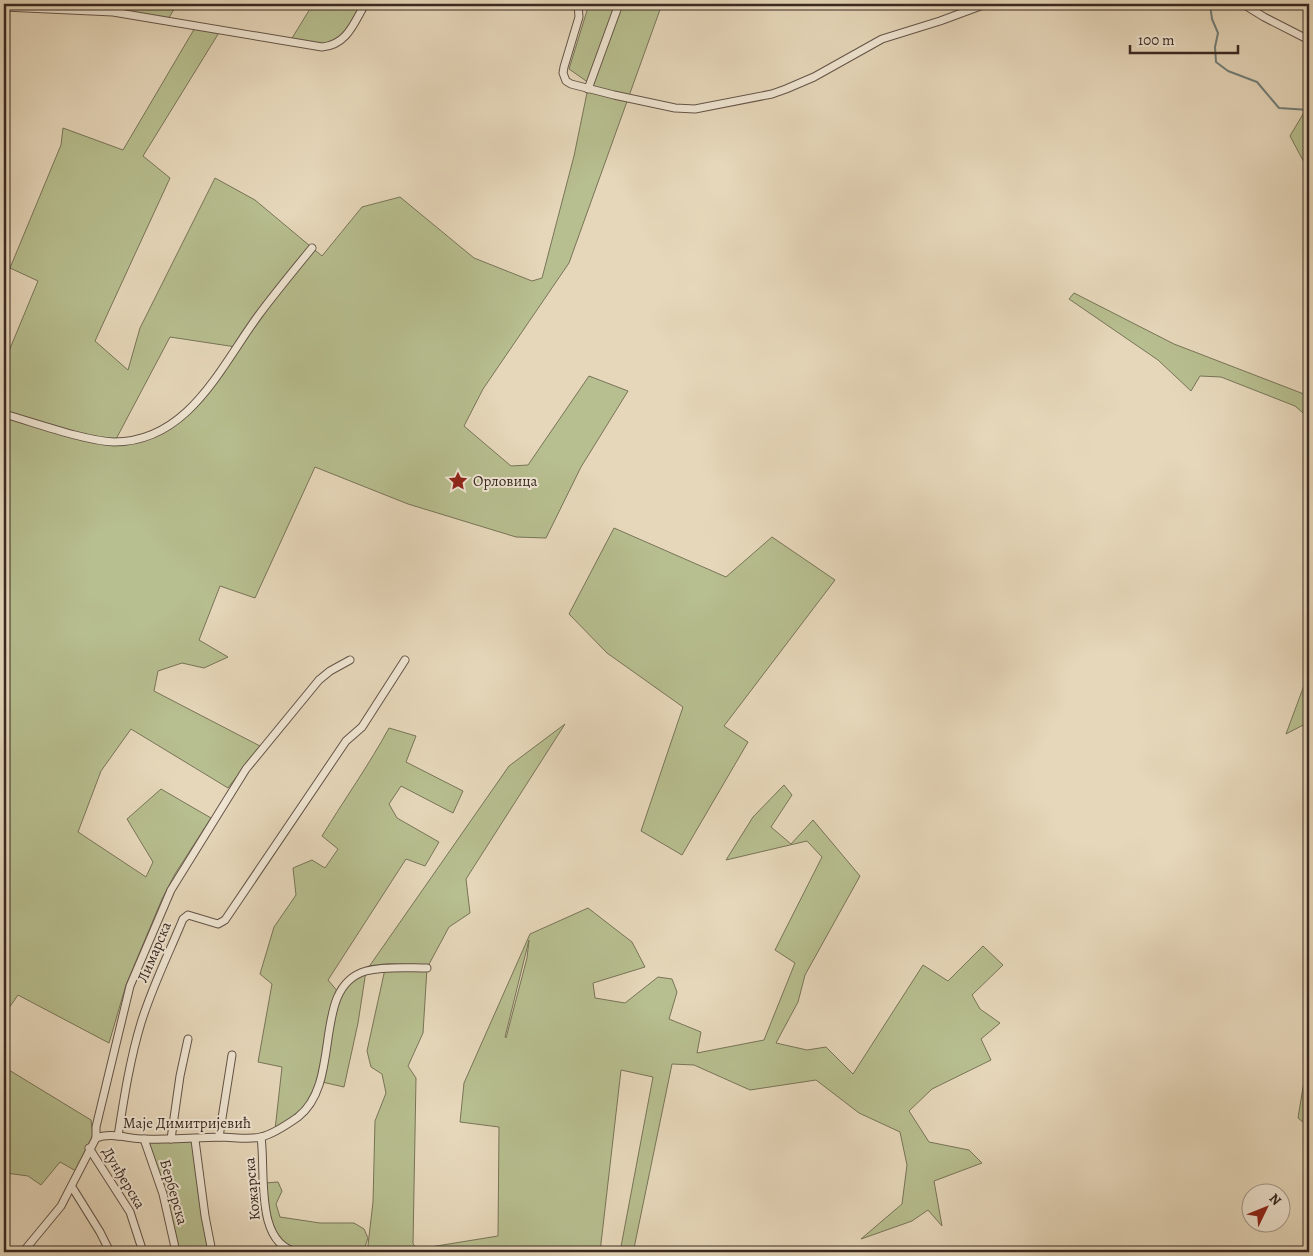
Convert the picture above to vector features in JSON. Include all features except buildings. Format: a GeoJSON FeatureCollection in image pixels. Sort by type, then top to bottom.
{"type":"FeatureCollection","features":[{"type":"Feature","properties":{"kind":"street"},"geometry":{"type":"LineString","coordinates":[[4,7],[113,12],[322,47],[330,46],[344,39],[365,4]]}},
{"type":"Feature","properties":{"kind":"street"},"geometry":{"type":"LineString","coordinates":[[578,4],[579,18],[563,73],[571,84],[686,110],[772,94],[814,77],[882,39],[986,4]]}},
{"type":"Feature","properties":{"kind":"street"},"geometry":{"type":"LineString","coordinates":[[588,89],[618,4]]}},
{"type":"Feature","properties":{"kind":"street"},"geometry":{"type":"LineString","coordinates":[[1243,4],[1264,18],[1309,40]]}},
{"type":"Feature","properties":{"kind":"street"},"geometry":{"type":"LineString","coordinates":[[4,414],[102,441],[133,440],[159,432],[178,420],[202,396],[258,316],[312,248]]}},
{"type":"Feature","properties":{"kind":"street"},"geometry":{"type":"LineString","coordinates":[[23,1252],[59,1209],[72,1188],[89,1148],[96,1138],[96,1127],[130,986],[171,890],[246,769],[319,680],[330,670],[350,660]]}},
{"type":"Feature","properties":{"kind":"street","name":"Лимарска"},"geometry":{"type":"LineString","coordinates":[[118,1136],[126,1089],[141,1024],[155,982],[183,919],[188,915],[218,924],[225,920],[346,741],[362,727],[405,660]]}},
{"type":"Feature","properties":{"kind":"street","name":"Маје Димитријевић"},"geometry":{"type":"LineString","coordinates":[[96,1138],[118,1136],[144,1139],[196,1140],[219,1137],[261,1137],[296,1118],[316,1096],[326,1059],[332,1009],[339,993],[351,978],[377,968],[427,968]]}},
{"type":"Feature","properties":{"kind":"street"},"geometry":{"type":"LineString","coordinates":[[171,1139],[180,1076],[188,1040]]}},
{"type":"Feature","properties":{"kind":"street"},"geometry":{"type":"LineString","coordinates":[[219,1137],[232,1055]]}},
{"type":"Feature","properties":{"kind":"street","name":"Кожарска"},"geometry":{"type":"LineString","coordinates":[[261,1137],[269,1228],[284,1248],[298,1252]]}},
{"type":"Feature","properties":{"kind":"street","name":"Берберска"},"geometry":{"type":"LineString","coordinates":[[144,1139],[163,1194],[176,1252]]}},
{"type":"Feature","properties":{"kind":"street"},"geometry":{"type":"LineString","coordinates":[[196,1140],[204,1216],[212,1252]]}},
{"type":"Feature","properties":{"kind":"street","name":"Дунђерска"},"geometry":{"type":"LineString","coordinates":[[89,1148],[130,1212],[143,1252]]}},
{"type":"Feature","properties":{"kind":"street"},"geometry":{"type":"LineString","coordinates":[[72,1188],[92,1218],[110,1252]]}},
{"type":"Feature","properties":{"kind":"green space"},"geometry":{"type":"Polygon","coordinates":[[[91,4],[177,4],[167,21],[86,10],[91,4]]]}},
{"type":"Feature","properties":{"kind":"green space"},"geometry":{"type":"Polygon","coordinates":[[[313,4],[365,4],[349,30],[337,42],[330,45],[289,43],[313,4]]]}},
{"type":"Feature","properties":{"kind":"green space"},"geometry":{"type":"Polygon","coordinates":[[[589,4],[662,4],[569,263],[483,389],[464,426],[511,466],[528,465],[589,376],[628,391],[581,467],[546,538],[516,537],[408,504],[315,467],[255,598],[220,586],[199,640],[228,657],[204,668],[182,663],[158,671],[154,691],[260,746],[228,788],[131,729],[101,771],[78,832],[146,877],[153,862],[127,819],[161,789],[211,818],[175,874],[162,899],[126,985],[109,1043],[18,995],[4,1015],[4,363],[38,281],[10,268],[61,145],[63,128],[123,150],[196,26],[220,31],[143,156],[170,178],[95,341],[128,370],[140,328],[215,178],[255,200],[322,256],[362,207],[400,197],[474,258],[532,281],[542,278],[574,156],[589,83],[569,69],[589,4]],[[170,337],[115,441],[148,437],[178,420],[236,347],[170,337]]]}},
{"type":"Feature","properties":{"kind":"green space"},"geometry":{"type":"Polygon","coordinates":[[[1309,104],[1309,149],[1306,166],[1290,136],[1309,104]]]}},
{"type":"Feature","properties":{"kind":"green space"},"geometry":{"type":"Polygon","coordinates":[[[1074,293],[1174,344],[1309,396],[1309,418],[1295,406],[1221,377],[1200,376],[1191,391],[1158,360],[1069,299],[1074,293]]]}},
{"type":"Feature","properties":{"kind":"green space"},"geometry":{"type":"Polygon","coordinates":[[[614,528],[726,577],[772,537],[835,580],[724,726],[748,742],[682,855],[641,831],[683,707],[607,653],[569,614],[614,528]]]}},
{"type":"Feature","properties":{"kind":"green space"},"geometry":{"type":"Polygon","coordinates":[[[1309,672],[1309,722],[1286,734],[1309,672]]]}},
{"type":"Feature","properties":{"kind":"green space"},"geometry":{"type":"Polygon","coordinates":[[[565,724],[466,879],[470,913],[449,927],[427,968],[423,1033],[408,1066],[416,1078],[413,1244],[418,1249],[498,1236],[499,1127],[460,1122],[464,1083],[530,934],[588,908],[632,942],[645,967],[593,983],[595,998],[625,1003],[658,977],[672,979],[677,992],[669,1019],[701,1032],[697,1053],[764,1040],[795,963],[775,950],[822,857],[807,841],[726,860],[753,817],[784,785],[792,795],[771,827],[791,844],[813,820],[860,876],[805,975],[798,1002],[776,1043],[807,1050],[826,1047],[853,1074],[923,965],[948,981],[983,946],[1003,965],[972,995],[980,1009],[1000,1023],[981,1039],[991,1060],[932,1089],[909,1111],[929,1142],[969,1150],[982,1163],[934,1181],[942,1226],[928,1210],[912,1221],[861,1239],[902,1204],[907,1165],[900,1132],[859,1113],[816,1080],[750,1090],[694,1065],[672,1064],[634,1248],[637,1252],[620,1252],[653,1077],[621,1070],[600,1252],[370,1252],[368,1245],[373,1202],[375,1121],[386,1093],[382,1074],[371,1067],[367,1051],[385,969],[366,971],[509,766],[565,724]],[[529,940],[506,1038],[527,958],[529,940]]]}},
{"type":"Feature","properties":{"kind":"green space"},"geometry":{"type":"Polygon","coordinates":[[[389,728],[416,736],[406,762],[463,791],[453,813],[401,786],[389,804],[397,818],[439,842],[425,866],[406,859],[328,980],[339,993],[366,971],[358,1023],[344,1087],[322,1082],[309,1105],[275,1130],[282,1067],[258,1062],[272,984],[260,974],[274,927],[296,895],[293,868],[312,860],[325,868],[338,849],[322,836],[389,728]]]}},
{"type":"Feature","properties":{"kind":"green space"},"geometry":{"type":"Polygon","coordinates":[[[4,1067],[91,1120],[93,1135],[76,1171],[60,1162],[41,1185],[28,1176],[6,1173],[4,1176],[4,1067]]]}},
{"type":"Feature","properties":{"kind":"green space"},"geometry":{"type":"Polygon","coordinates":[[[1305,1075],[1309,1076],[1309,1127],[1298,1118],[1305,1075]]]}},
{"type":"Feature","properties":{"kind":"green space"},"geometry":{"type":"Polygon","coordinates":[[[144,1139],[195,1140],[212,1252],[176,1252],[144,1139]]]}},
{"type":"Feature","properties":{"kind":"green space"},"geometry":{"type":"Polygon","coordinates":[[[278,1182],[282,1191],[276,1204],[280,1217],[320,1223],[354,1223],[364,1229],[368,1238],[363,1252],[322,1248],[295,1248],[283,1243],[277,1236],[270,1220],[265,1183],[278,1182]]]}},
{"type":"Feature","properties":{"kind":"waterway"},"geometry":{"type":"LineString","coordinates":[[1210,4],[1212,19],[1218,33],[1215,47],[1216,62],[1228,71],[1257,82],[1279,108],[1309,110]]}},
{"type":"Feature","properties":{"kind":"waterway"},"geometry":{"type":"LineString","coordinates":[[1305,1088],[1309,1086]]}},
{"type":"Feature","properties":{"kind":"place","name":"Орловица"},"geometry":{"type":"Point","coordinates":[458,481]}}]}
